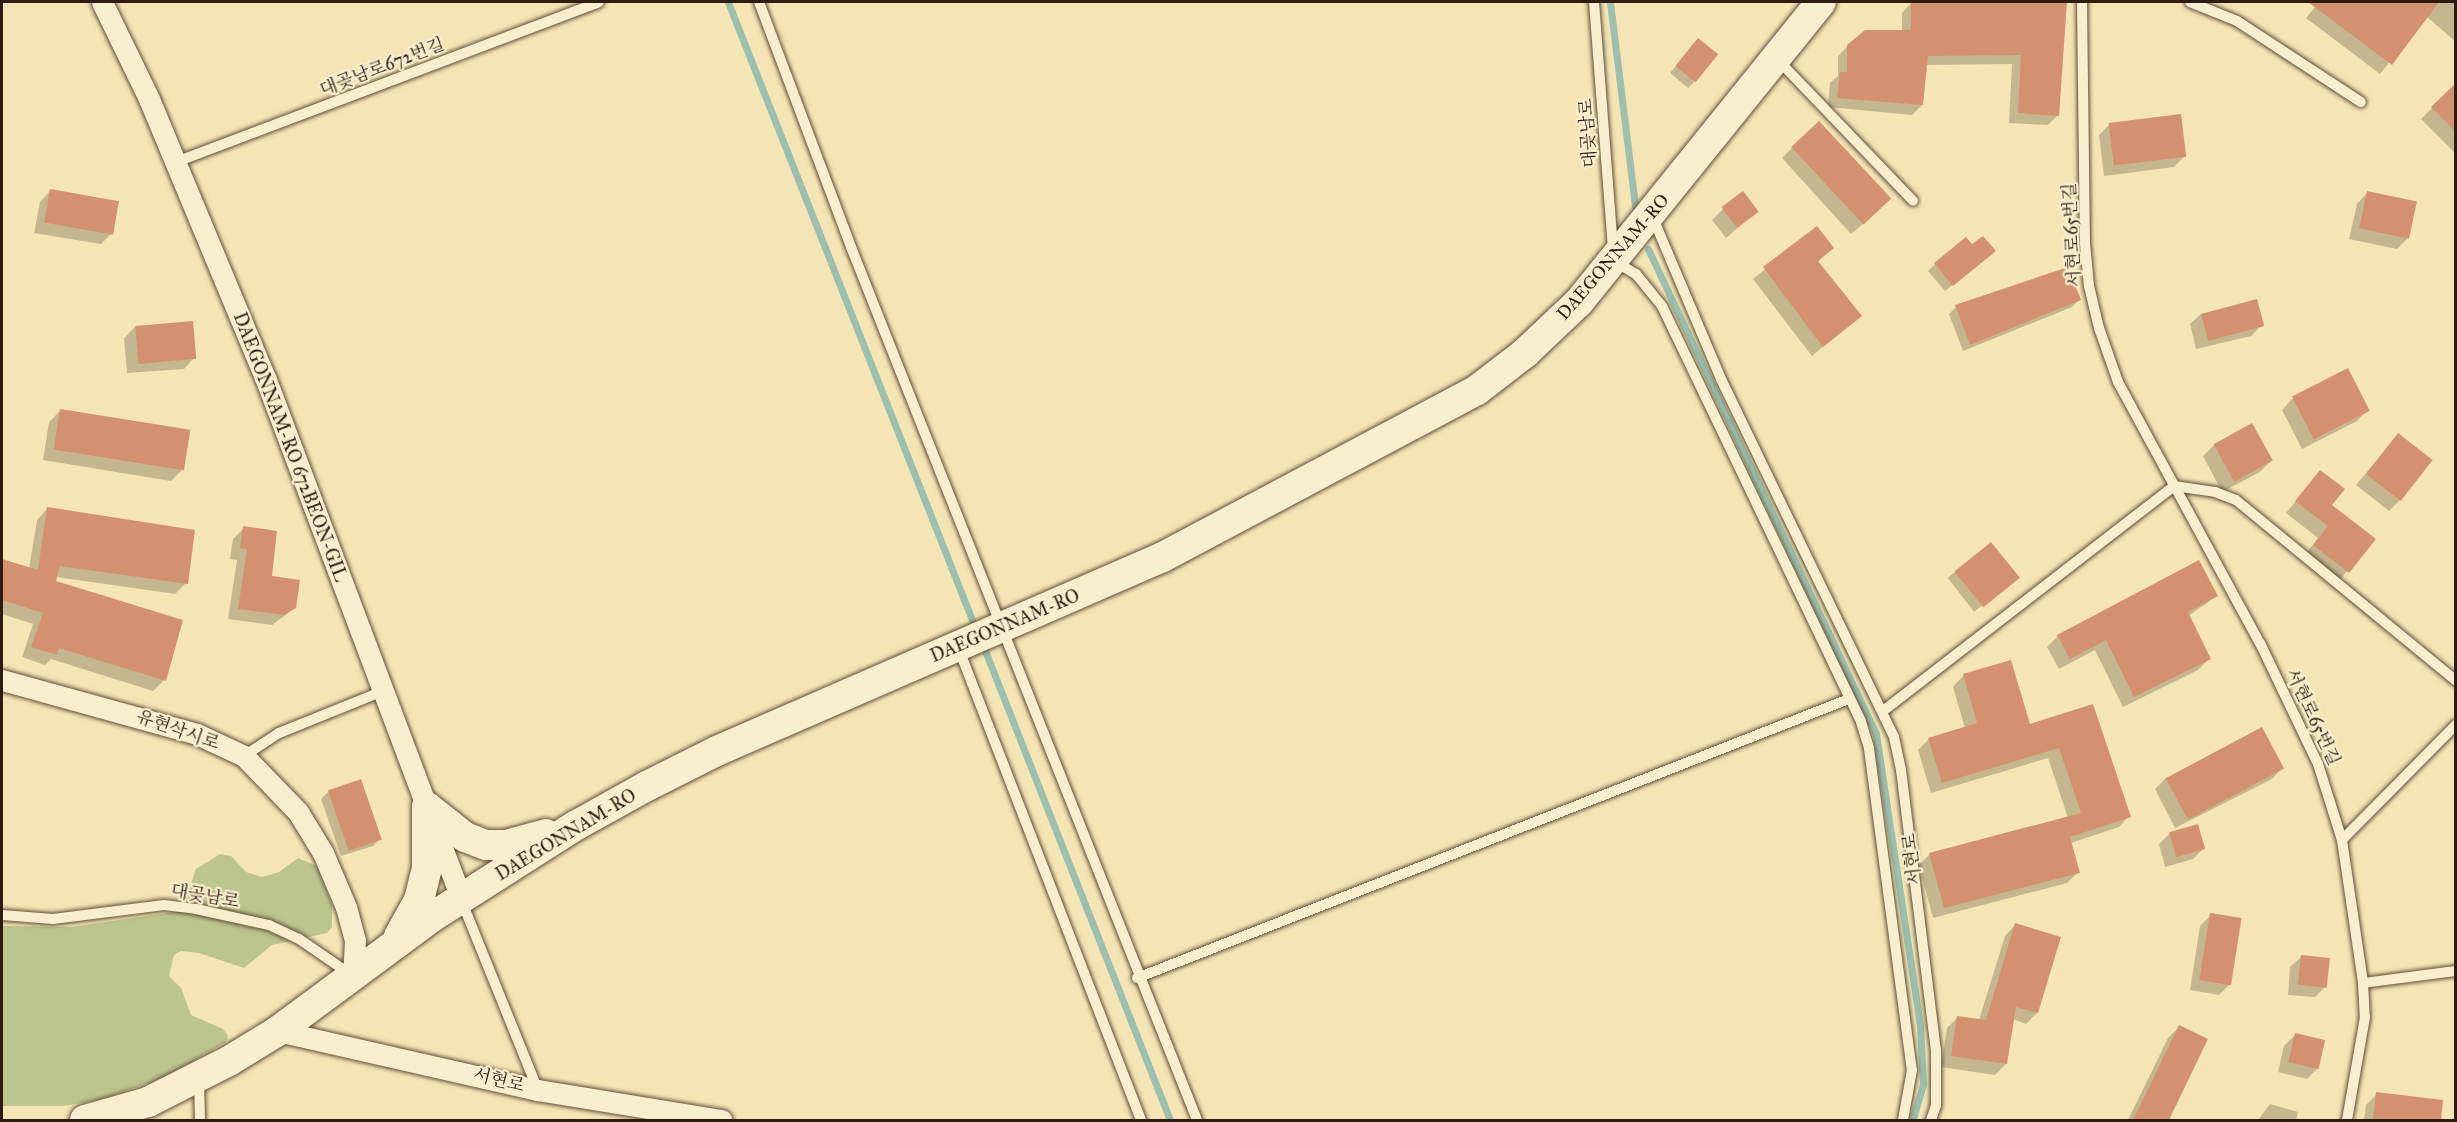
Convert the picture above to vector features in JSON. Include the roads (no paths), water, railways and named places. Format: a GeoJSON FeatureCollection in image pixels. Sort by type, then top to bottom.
{"type":"FeatureCollection","features":[{"type":"Feature","properties":{"kind":"street","name":"DAEGONNAM-RO 672BEON-GIL"},"geometry":{"type":"LineString","coordinates":[[102,2],[176,162],[265,377],[461,898]]}},
{"type":"Feature","properties":{"kind":"street","name":"DAEGONNAM-RO"},"geometry":{"type":"LineString","coordinates":[[85,1120],[148,1102],[278,1031],[461,898],[575,826],[719,750],[1161,558],[1477,390],[1525,353],[1579,302],[1821,2]]}},
{"type":"Feature","properties":{"kind":"street","name":"유현삭시로"},"geometry":{"type":"LineString","coordinates":[[2,680],[197,734],[244,756],[298,812],[323,853],[346,907],[355,940],[353,976]]}},
{"type":"Feature","properties":{"kind":"street"},"geometry":{"type":"LineString","coordinates":[[427,807],[465,837],[486,845],[506,845],[575,826]]}},
{"type":"Feature","properties":{"kind":"street"},"geometry":{"type":"LineString","coordinates":[[393,946],[420,900],[427,867],[427,807]]}},
{"type":"Feature","properties":{"kind":"street","name":"서현로"},"geometry":{"type":"LineString","coordinates":[[278,1031],[538,1090],[722,1120]]}},
{"type":"Feature","properties":{"kind":"lane","name":"대곶남로672번길"},"geometry":{"type":"LineString","coordinates":[[176,162],[600,2]]}},
{"type":"Feature","properties":{"kind":"lane"},"geometry":{"type":"LineString","coordinates":[[759,2],[998,630],[1137,978],[1197,1120]]}},
{"type":"Feature","properties":{"kind":"lane","name":"대곶남로"},"geometry":{"type":"LineString","coordinates":[[1594,2],[1614,261]]}},
{"type":"Feature","properties":{"kind":"lane","name":"서현로65번길"},"geometry":{"type":"LineString","coordinates":[[2082,2],[2089,286],[2118,382],[2260,643],[2318,764],[2342,840],[2363,983],[2363,1043],[2347,1120]]}},
{"type":"Feature","properties":{"kind":"lane"},"geometry":{"type":"LineString","coordinates":[[2190,2],[2237,21],[2361,102]]}},
{"type":"Feature","properties":{"kind":"lane"},"geometry":{"type":"LineString","coordinates":[[1776,58],[1913,201]]}},
{"type":"Feature","properties":{"kind":"lane","name":"서현로"},"geometry":{"type":"LineString","coordinates":[[1652,214],[1721,379],[1883,711],[1901,770],[1936,1050],[1935,1105],[1931,1120]]}},
{"type":"Feature","properties":{"kind":"lane"},"geometry":{"type":"LineString","coordinates":[[1614,261],[1636,274],[1662,306],[1849,699],[1869,749],[1905,1004],[1912,1070],[1903,1120]]}},
{"type":"Feature","properties":{"kind":"lane"},"geometry":{"type":"LineString","coordinates":[[1883,711],[2174,486],[2215,492],[2236,500],[2456,681]]}},
{"type":"Feature","properties":{"kind":"lane"},"geometry":{"type":"LineString","coordinates":[[962,645],[1141,1120]]}},
{"type":"Feature","properties":{"kind":"lane"},"geometry":{"type":"LineString","coordinates":[[244,756],[279,733],[383,691]]}},
{"type":"Feature","properties":{"kind":"lane"},"geometry":{"type":"LineString","coordinates":[[1137,978],[1849,699]]}},
{"type":"Feature","properties":{"kind":"lane"},"geometry":{"type":"LineString","coordinates":[[2342,840],[2456,725]]}},
{"type":"Feature","properties":{"kind":"lane"},"geometry":{"type":"LineString","coordinates":[[461,898],[538,1090]]}},
{"type":"Feature","properties":{"kind":"lane","name":"대곶남로"},"geometry":{"type":"LineString","coordinates":[[2,915],[53,919],[164,904],[196,909],[269,925],[299,939],[353,976]]}},
{"type":"Feature","properties":{"kind":"lane"},"geometry":{"type":"LineString","coordinates":[[2363,983],[2456,971]]}},
{"type":"Feature","properties":{"kind":"lane"},"geometry":{"type":"LineString","coordinates":[[199,1076],[200,1120]]}},
{"type":"Feature","properties":{"kind":"waterway"},"geometry":{"type":"LineString","coordinates":[[728,2],[976,630]]}},
{"type":"Feature","properties":{"kind":"waterway"},"geometry":{"type":"LineString","coordinates":[[1610,2],[1635,206]]}},
{"type":"Feature","properties":{"kind":"waterway"},"geometry":{"type":"LineString","coordinates":[[1648,249],[1876,734],[1920,1026],[1923,1084],[1913,1120]]}},
{"type":"Feature","properties":{"kind":"waterway"},"geometry":{"type":"LineString","coordinates":[[982,643],[1170,1120]]}}]}
